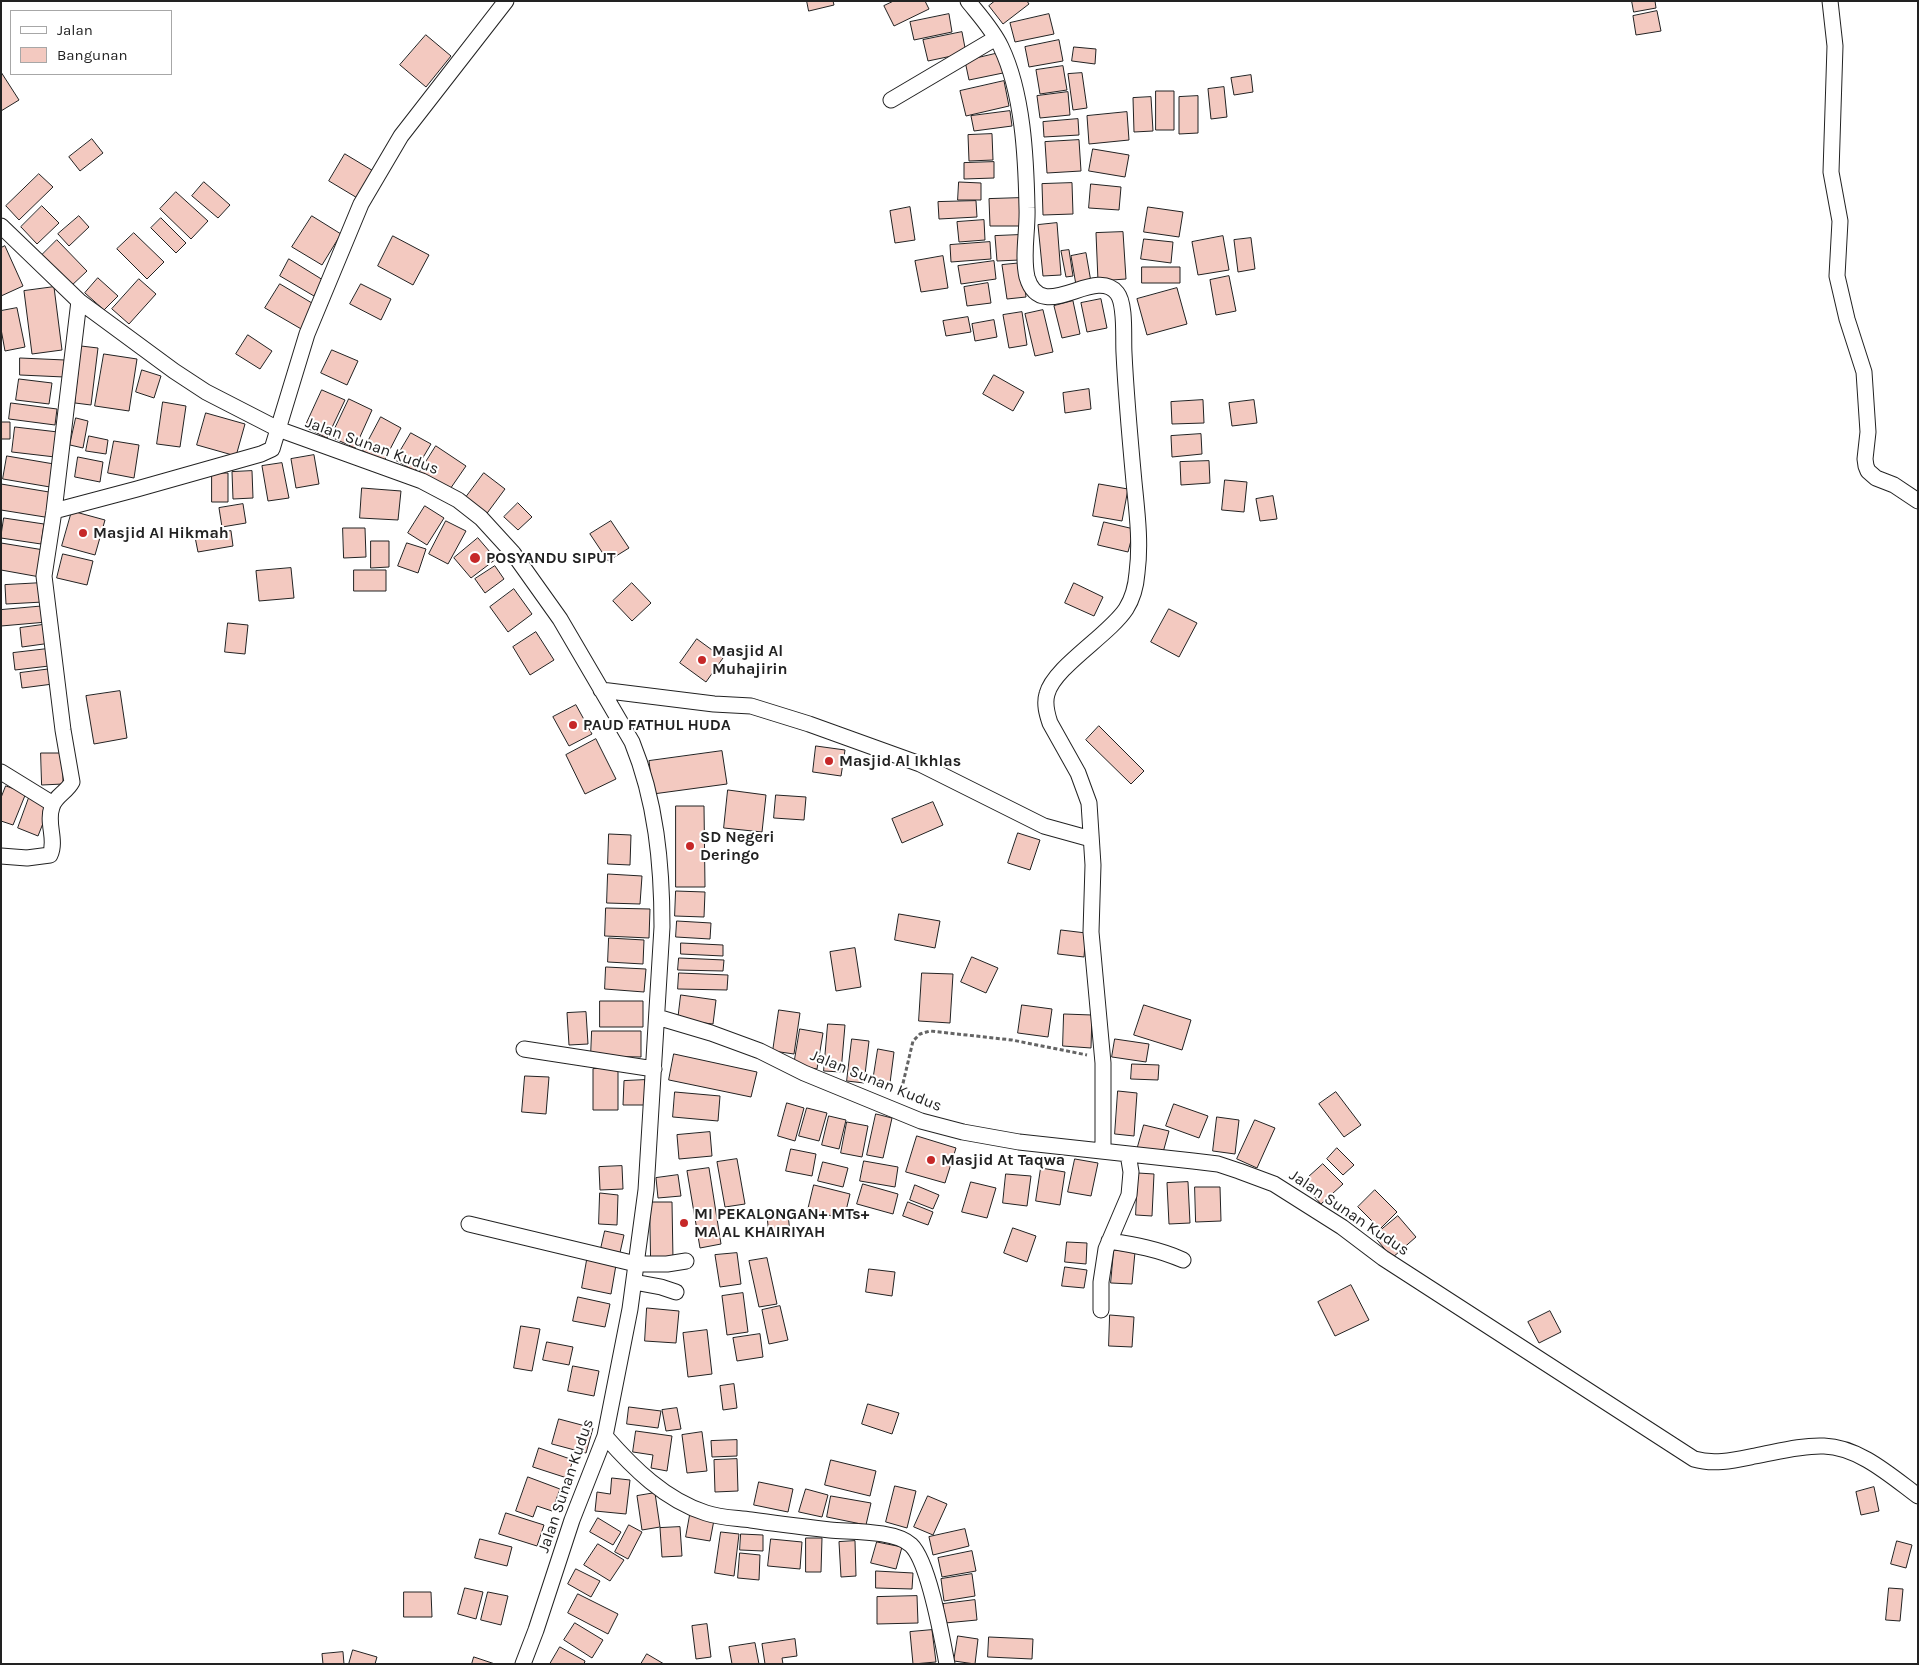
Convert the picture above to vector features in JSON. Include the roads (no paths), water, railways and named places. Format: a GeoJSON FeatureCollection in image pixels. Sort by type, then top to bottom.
{"type":"FeatureCollection","features":[{"type":"Feature","properties":{"kind":"street"},"geometry":{"type":"LineString","coordinates":[[54,510],[136,489],[272,449],[307,334],[361,204],[401,136],[506,1]]}},
{"type":"Feature","properties":{"kind":"street"},"geometry":{"type":"LineString","coordinates":[[968,1],[996,38],[1010,69],[1017,92],[1027,208],[1026,264],[1027,277],[1031,286],[1038,293],[1048,297],[1061,296],[1090,286],[1108,287],[1117,292],[1122,306],[1125,379],[1137,518],[1138,561],[1136,584],[1125,611],[1094,643],[1056,677],[1049,686],[1046,700],[1047,715],[1050,723],[1073,763],[1085,789],[1088,803],[1092,865],[1091,940],[1102,1058],[1103,1151]]}},
{"type":"Feature","properties":{"kind":"street"},"geometry":{"type":"LineString","coordinates":[[1830,1],[1835,46],[1831,172],[1840,221],[1837,276],[1847,319],[1864,372],[1868,432],[1866,466],[1868,471],[1876,478],[1894,485],[1918,501]]}},
{"type":"Feature","properties":{"kind":"street"},"geometry":{"type":"LineString","coordinates":[[891,100],[996,38]]}},
{"type":"Feature","properties":{"kind":"street","name":"Jalan Sunan Kudus"},"geometry":{"type":"LineString","coordinates":[[1,226],[79,301],[174,371],[206,392],[278,430],[422,480],[458,500],[477,514],[513,553],[560,619],[632,742],[638,758],[649,795],[655,828],[662,892],[657,1017],[646,1190],[634,1282],[605,1436],[572,1520],[523,1664]]}},
{"type":"Feature","properties":{"kind":"street"},"geometry":{"type":"LineString","coordinates":[[1,856],[27,858],[50,854],[52,846],[50,816],[53,804],[72,782],[62,721],[44,576],[54,510],[79,301]]}},
{"type":"Feature","properties":{"kind":"street"},"geometry":{"type":"LineString","coordinates":[[601,690],[714,704],[751,706],[809,724],[920,764],[1044,826],[1091,839]]}},
{"type":"Feature","properties":{"kind":"street"},"geometry":{"type":"LineString","coordinates":[[1,772],[53,804]]}},
{"type":"Feature","properties":{"kind":"street","name":"Jalan Sunan Kudus"},"geometry":{"type":"LineString","coordinates":[[657,1017],[711,1032],[760,1051],[804,1072],[921,1121],[964,1132],[1020,1142],[1218,1164],[1274,1184],[1342,1228],[1383,1258],[1694,1459],[1708,1462],[1733,1461],[1802,1448],[1824,1446],[1846,1451],[1866,1459],[1918,1496]]}},
{"type":"Feature","properties":{"kind":"street"},"geometry":{"type":"LineString","coordinates":[[524,1049],[654,1068]]}},
{"type":"Feature","properties":{"kind":"street"},"geometry":{"type":"LineString","coordinates":[[1101,1310],[1101,1282],[1109,1241],[1129,1195],[1130,1172],[1128,1154]]}},
{"type":"Feature","properties":{"kind":"street"},"geometry":{"type":"LineString","coordinates":[[469,1224],[636,1264],[686,1261]]}},
{"type":"Feature","properties":{"kind":"street"},"geometry":{"type":"LineString","coordinates":[[1109,1241],[1148,1247],[1183,1260]]}},
{"type":"Feature","properties":{"kind":"street"},"geometry":{"type":"LineString","coordinates":[[634,1282],[676,1292]]}},
{"type":"Feature","properties":{"kind":"street"},"geometry":{"type":"LineString","coordinates":[[605,1436],[642,1476],[690,1507],[708,1514],[880,1534],[904,1540],[916,1551],[924,1571],[940,1626],[947,1664]]}},
{"type":"Feature","properties":{"kind":"place","name":"Masjid Al Hikmah"},"geometry":{"type":"Point","coordinates":[83,533]}},
{"type":"Feature","properties":{"kind":"place","name":"POSYANDU SIPUT"},"geometry":{"type":"Point","coordinates":[475,558]}},
{"type":"Feature","properties":{"kind":"place","name":"Masjid Al Muhajirin"},"geometry":{"type":"Point","coordinates":[702,660]}},
{"type":"Feature","properties":{"kind":"place","name":"PAUD FATHUL HUDA"},"geometry":{"type":"Point","coordinates":[573,725]}},
{"type":"Feature","properties":{"kind":"place","name":"Masjid Al Ikhlas"},"geometry":{"type":"Point","coordinates":[829,761]}},
{"type":"Feature","properties":{"kind":"place","name":"SD Negeri Deringo"},"geometry":{"type":"Point","coordinates":[690,846]}},
{"type":"Feature","properties":{"kind":"place","name":"Masjid At Taqwa"},"geometry":{"type":"Point","coordinates":[931,1160]}},
{"type":"Feature","properties":{"kind":"place","name":"MI PEKALONGAN+ MTs+ MA AL KHAIRIYAH"},"geometry":{"type":"Point","coordinates":[684,1223]}}]}
